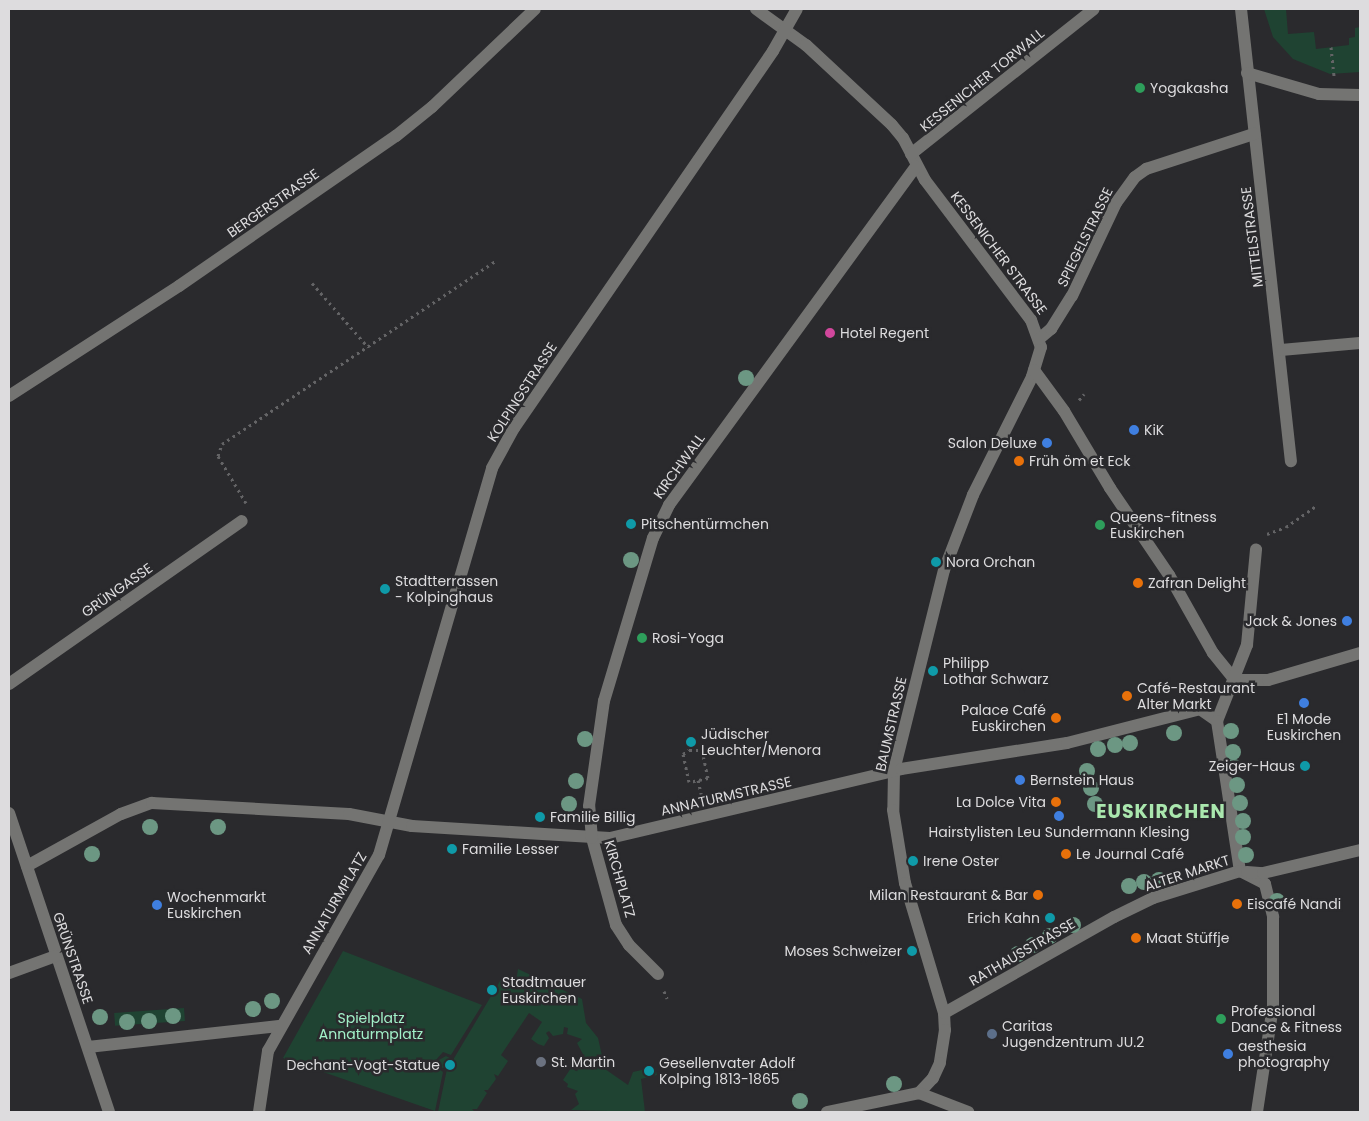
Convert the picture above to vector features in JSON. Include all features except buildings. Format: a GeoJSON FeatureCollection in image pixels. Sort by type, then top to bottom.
{"type":"FeatureCollection","features":[{"type":"Feature","properties":{"kind":"street","name":"BERGERSTRASSE"},"geometry":{"type":"LineString","coordinates":[[9,396],[180,286],[401,132],[432,107],[535,9]]}},
{"type":"Feature","properties":{"kind":"street","name":"KESSENICHER STRASSE"},"geometry":{"type":"LineString","coordinates":[[756,9],[784,28],[876,108],[903,138],[914,160],[1025,311],[1039,339]]}},
{"type":"Feature","properties":{"kind":"street","name":"KOLPINGSTRASSE"},"geometry":{"type":"LineString","coordinates":[[389,822],[495,462],[526,410],[773,51],[784,28],[797,9]]}},
{"type":"Feature","properties":{"kind":"street","name":"KESSENICHER TORWALL"},"geometry":{"type":"LineString","coordinates":[[914,160],[1094,9]]}},
{"type":"Feature","properties":{"kind":"street","name":"MITTELSTRASSE"},"geometry":{"type":"LineString","coordinates":[[1241,9],[1254,134],[1281,350],[1291,461]]}},
{"type":"Feature","properties":{"kind":"street"},"geometry":{"type":"LineString","coordinates":[[1247,73],[1319,94],[1360,95]]}},
{"type":"Feature","properties":{"kind":"street","name":"SPIEGELSTRASSE"},"geometry":{"type":"LineString","coordinates":[[1039,339],[1051,329],[1072,296],[1116,202],[1135,177],[1146,169],[1254,134]]}},
{"type":"Feature","properties":{"kind":"street","name":"KIRCHWALL"},"geometry":{"type":"LineString","coordinates":[[592,838],[589,806],[604,701],[661,518],[914,160]]}},
{"type":"Feature","properties":{"kind":"street"},"geometry":{"type":"LineString","coordinates":[[1039,339],[1040,354],[1034,370],[1064,411],[1110,488],[1169,575],[1212,653],[1235,680],[1268,680],[1360,653]]}},
{"type":"Feature","properties":{"kind":"street"},"geometry":{"type":"LineString","coordinates":[[1281,350],[1360,343]]}},
{"type":"Feature","properties":{"kind":"street","name":"BAUMSTRASSE"},"geometry":{"type":"LineString","coordinates":[[919,1093],[933,1078],[940,1063],[945,1030],[944,1013],[905,882],[894,810],[894,771],[933,611],[956,534],[1034,370]]}},
{"type":"Feature","properties":{"kind":"street","name":"GRÜNGASSE"},"geometry":{"type":"LineString","coordinates":[[9,684],[242,521]]}},
{"type":"Feature","properties":{"kind":"street"},"geometry":{"type":"LineString","coordinates":[[1217,721],[1235,680],[1247,645],[1256,549]]}},
{"type":"Feature","properties":{"kind":"street","name":"ANNATURMSTRASSE"},"geometry":{"type":"LineString","coordinates":[[389,822],[610,838],[894,771],[1067,743],[1200,709],[1217,721]]}},
{"type":"Feature","properties":{"kind":"street","name":"ALTER MARKT"},"geometry":{"type":"LineString","coordinates":[[1114,917],[1153,898],[1240,871],[1217,721]]}},
{"type":"Feature","properties":{"kind":"street"},"geometry":{"type":"LineString","coordinates":[[27,866],[121,814],[152,803],[349,814],[389,822]]}},
{"type":"Feature","properties":{"kind":"street","name":"GRÜNSTRASSE"},"geometry":{"type":"LineString","coordinates":[[9,813],[109,1112]]}},
{"type":"Feature","properties":{"kind":"street","name":"ANNATURMPLATZ"},"geometry":{"type":"LineString","coordinates":[[259,1112],[263,1068],[279,1026],[369,874],[379,855],[389,822]]}},
{"type":"Feature","properties":{"kind":"street","name":"KIRCHPLATZ"},"geometry":{"type":"LineString","coordinates":[[592,838],[616,925],[629,944],[658,974]]}},
{"type":"Feature","properties":{"kind":"street"},"geometry":{"type":"LineString","coordinates":[[1240,871],[1263,873],[1360,850]]}},
{"type":"Feature","properties":{"kind":"street"},"geometry":{"type":"LineString","coordinates":[[1240,871],[1265,884],[1273,918],[1273,1006],[1257,1112]]}},
{"type":"Feature","properties":{"kind":"street","name":"RATHAUSSTRASSE"},"geometry":{"type":"LineString","coordinates":[[944,1013],[1114,917]]}},
{"type":"Feature","properties":{"kind":"street"},"geometry":{"type":"LineString","coordinates":[[9,973],[56,956]]}},
{"type":"Feature","properties":{"kind":"street"},"geometry":{"type":"LineString","coordinates":[[88,1048],[279,1026]]}},
{"type":"Feature","properties":{"kind":"street"},"geometry":{"type":"LineString","coordinates":[[827,1112],[919,1093],[968,1112]]}},
{"type":"Feature","properties":{"kind":"path"},"geometry":{"type":"LineString","coordinates":[[1331,47],[1335,81]]}},
{"type":"Feature","properties":{"kind":"path"},"geometry":{"type":"LineString","coordinates":[[249,510],[218,456],[222,444],[495,261]]}},
{"type":"Feature","properties":{"kind":"path"},"geometry":{"type":"LineString","coordinates":[[312,283],[368,347]]}},
{"type":"Feature","properties":{"kind":"path"},"geometry":{"type":"LineString","coordinates":[[1078,400],[1084,394]]}},
{"type":"Feature","properties":{"kind":"path"},"geometry":{"type":"LineString","coordinates":[[1256,549],[1258,538],[1286,527],[1316,506]]}},
{"type":"Feature","properties":{"kind":"path"},"geometry":{"type":"LineString","coordinates":[[689,750],[702,750],[708,778],[698,780],[688,782],[684,754],[689,750]]}},
{"type":"Feature","properties":{"kind":"path"},"geometry":{"type":"LineString","coordinates":[[698,780],[700,792]]}},
{"type":"Feature","properties":{"kind":"green space"},"geometry":{"type":"Polygon","coordinates":[[[1264,9],[1286,9],[1288,34],[1314,32],[1316,49],[1349,45],[1349,38],[1355,37],[1355,28],[1360,27],[1360,72],[1330,74],[1293,59],[1273,37],[1264,9]]]}},
{"type":"Feature","properties":{"kind":"green space","name":"Spielplatz Annaturmplatz"},"geometry":{"type":"Polygon","coordinates":[[[343,951],[482,1005],[451,1055],[443,1052],[435,1061],[435,1066],[443,1072],[435,1111],[283,1058],[343,951]]]}},
{"type":"Feature","properties":{"kind":"green space"},"geometry":{"type":"Polygon","coordinates":[[[518,969],[582,999],[586,1023],[598,1038],[605,1069],[628,1085],[633,1072],[655,1067],[657,1075],[641,1079],[645,1112],[571,1110],[579,1104],[575,1094],[578,1091],[567,1087],[568,1084],[563,1080],[571,1068],[576,1071],[579,1068],[574,1064],[578,1057],[585,1058],[577,1043],[582,1039],[567,1034],[568,1028],[564,1027],[563,1034],[553,1036],[549,1031],[546,1033],[549,1038],[544,1046],[538,1044],[531,1039],[542,1022],[529,1013],[501,1055],[508,1061],[498,1076],[494,1074],[496,1079],[488,1090],[484,1090],[487,1093],[477,1109],[472,1109],[475,1112],[438,1112],[447,1069],[440,1067],[439,1060],[446,1056],[453,1060],[503,976],[516,982],[518,969]]]}},
{"type":"Feature","properties":{"kind":"green space"},"geometry":{"type":"Polygon","coordinates":[[[184,1008],[185,1021],[115,1026],[114,1013],[184,1008]]]}},
{"type":"Feature","properties":{"kind":"place","name":"Yogakasha"},"geometry":{"type":"Point","coordinates":[1140,88]}},
{"type":"Feature","properties":{"kind":"place","name":"Hotel Regent"},"geometry":{"type":"Point","coordinates":[830,333]}},
{"type":"Feature","properties":{"kind":"place","name":"KiK"},"geometry":{"type":"Point","coordinates":[1134,430]}},
{"type":"Feature","properties":{"kind":"place","name":"Salon Deluxe"},"geometry":{"type":"Point","coordinates":[1047,443]}},
{"type":"Feature","properties":{"kind":"place","name":"Früh öm et Eck"},"geometry":{"type":"Point","coordinates":[1019,461]}},
{"type":"Feature","properties":{"kind":"place","name":"Pitschentürmchen"},"geometry":{"type":"Point","coordinates":[631,524]}},
{"type":"Feature","properties":{"kind":"place","name":"Queens-fitness Euskirchen"},"geometry":{"type":"Point","coordinates":[1100,525]}},
{"type":"Feature","properties":{"kind":"place","name":"Nora Orchan"},"geometry":{"type":"Point","coordinates":[936,562]}},
{"type":"Feature","properties":{"kind":"place","name":"Zafran Delight"},"geometry":{"type":"Point","coordinates":[1138,583]}},
{"type":"Feature","properties":{"kind":"place","name":"Stadtterrassen - Kolpinghaus"},"geometry":{"type":"Point","coordinates":[385,589]}},
{"type":"Feature","properties":{"kind":"place","name":"Jack & Jones"},"geometry":{"type":"Point","coordinates":[1347,621]}},
{"type":"Feature","properties":{"kind":"place","name":"Rosi-Yoga"},"geometry":{"type":"Point","coordinates":[642,638]}},
{"type":"Feature","properties":{"kind":"place","name":"Philipp Lothar Schwarz"},"geometry":{"type":"Point","coordinates":[933,671]}},
{"type":"Feature","properties":{"kind":"place","name":"Café-Restaurant Alter Markt"},"geometry":{"type":"Point","coordinates":[1127,696]}},
{"type":"Feature","properties":{"kind":"place","name":"E1 Mode Euskirchen"},"geometry":{"type":"Point","coordinates":[1304,703]}},
{"type":"Feature","properties":{"kind":"place","name":"Palace Café Euskirchen"},"geometry":{"type":"Point","coordinates":[1056,718]}},
{"type":"Feature","properties":{"kind":"place","name":"Jüdischer Leuchter/Menora"},"geometry":{"type":"Point","coordinates":[691,742]}},
{"type":"Feature","properties":{"kind":"place","name":"Zeiger-Haus"},"geometry":{"type":"Point","coordinates":[1305,766]}},
{"type":"Feature","properties":{"kind":"place","name":"Bernstein Haus"},"geometry":{"type":"Point","coordinates":[1020,780]}},
{"type":"Feature","properties":{"kind":"place","name":"La Dolce Vita"},"geometry":{"type":"Point","coordinates":[1056,802]}},
{"type":"Feature","properties":{"kind":"place","name":"Hairstylisten Leu Sundermann Klesing"},"geometry":{"type":"Point","coordinates":[1059,816]}},
{"type":"Feature","properties":{"kind":"place","name":"Familie Billig"},"geometry":{"type":"Point","coordinates":[540,817]}},
{"type":"Feature","properties":{"kind":"place","name":"Familie Lesser"},"geometry":{"type":"Point","coordinates":[452,849]}},
{"type":"Feature","properties":{"kind":"place","name":"Le Journal Café"},"geometry":{"type":"Point","coordinates":[1066,854]}},
{"type":"Feature","properties":{"kind":"place","name":"Irene Oster"},"geometry":{"type":"Point","coordinates":[913,861]}},
{"type":"Feature","properties":{"kind":"place","name":"Milan Restaurant & Bar"},"geometry":{"type":"Point","coordinates":[1038,895]}},
{"type":"Feature","properties":{"kind":"place","name":"Eiscafé Nandi"},"geometry":{"type":"Point","coordinates":[1237,904]}},
{"type":"Feature","properties":{"kind":"place","name":"Wochenmarkt Euskirchen"},"geometry":{"type":"Point","coordinates":[157,905]}},
{"type":"Feature","properties":{"kind":"place","name":"Erich Kahn"},"geometry":{"type":"Point","coordinates":[1050,918]}},
{"type":"Feature","properties":{"kind":"place","name":"Maat Stüffje"},"geometry":{"type":"Point","coordinates":[1136,938]}},
{"type":"Feature","properties":{"kind":"place","name":"Moses Schweizer"},"geometry":{"type":"Point","coordinates":[912,951]}},
{"type":"Feature","properties":{"kind":"place","name":"Stadtmauer Euskirchen"},"geometry":{"type":"Point","coordinates":[492,990]}},
{"type":"Feature","properties":{"kind":"place","name":"Professional Dance & Fitness"},"geometry":{"type":"Point","coordinates":[1221,1019]}},
{"type":"Feature","properties":{"kind":"place","name":"Caritas Jugendzentrum JU.2"},"geometry":{"type":"Point","coordinates":[992,1034]}},
{"type":"Feature","properties":{"kind":"place","name":"aesthesia photography"},"geometry":{"type":"Point","coordinates":[1228,1054]}},
{"type":"Feature","properties":{"kind":"place","name":"St. Martin"},"geometry":{"type":"Point","coordinates":[541,1062]}},
{"type":"Feature","properties":{"kind":"place","name":"Dechant-Vogt-Statue"},"geometry":{"type":"Point","coordinates":[450,1065]}},
{"type":"Feature","properties":{"kind":"place","name":"Gesellenvater Adolf Kolping 1813-1865"},"geometry":{"type":"Point","coordinates":[649,1071]}},
{"type":"Feature","properties":{"kind":"district","name":"EUSKIRCHEN"},"geometry":{"type":"Point","coordinates":[1161,812]}}]}
